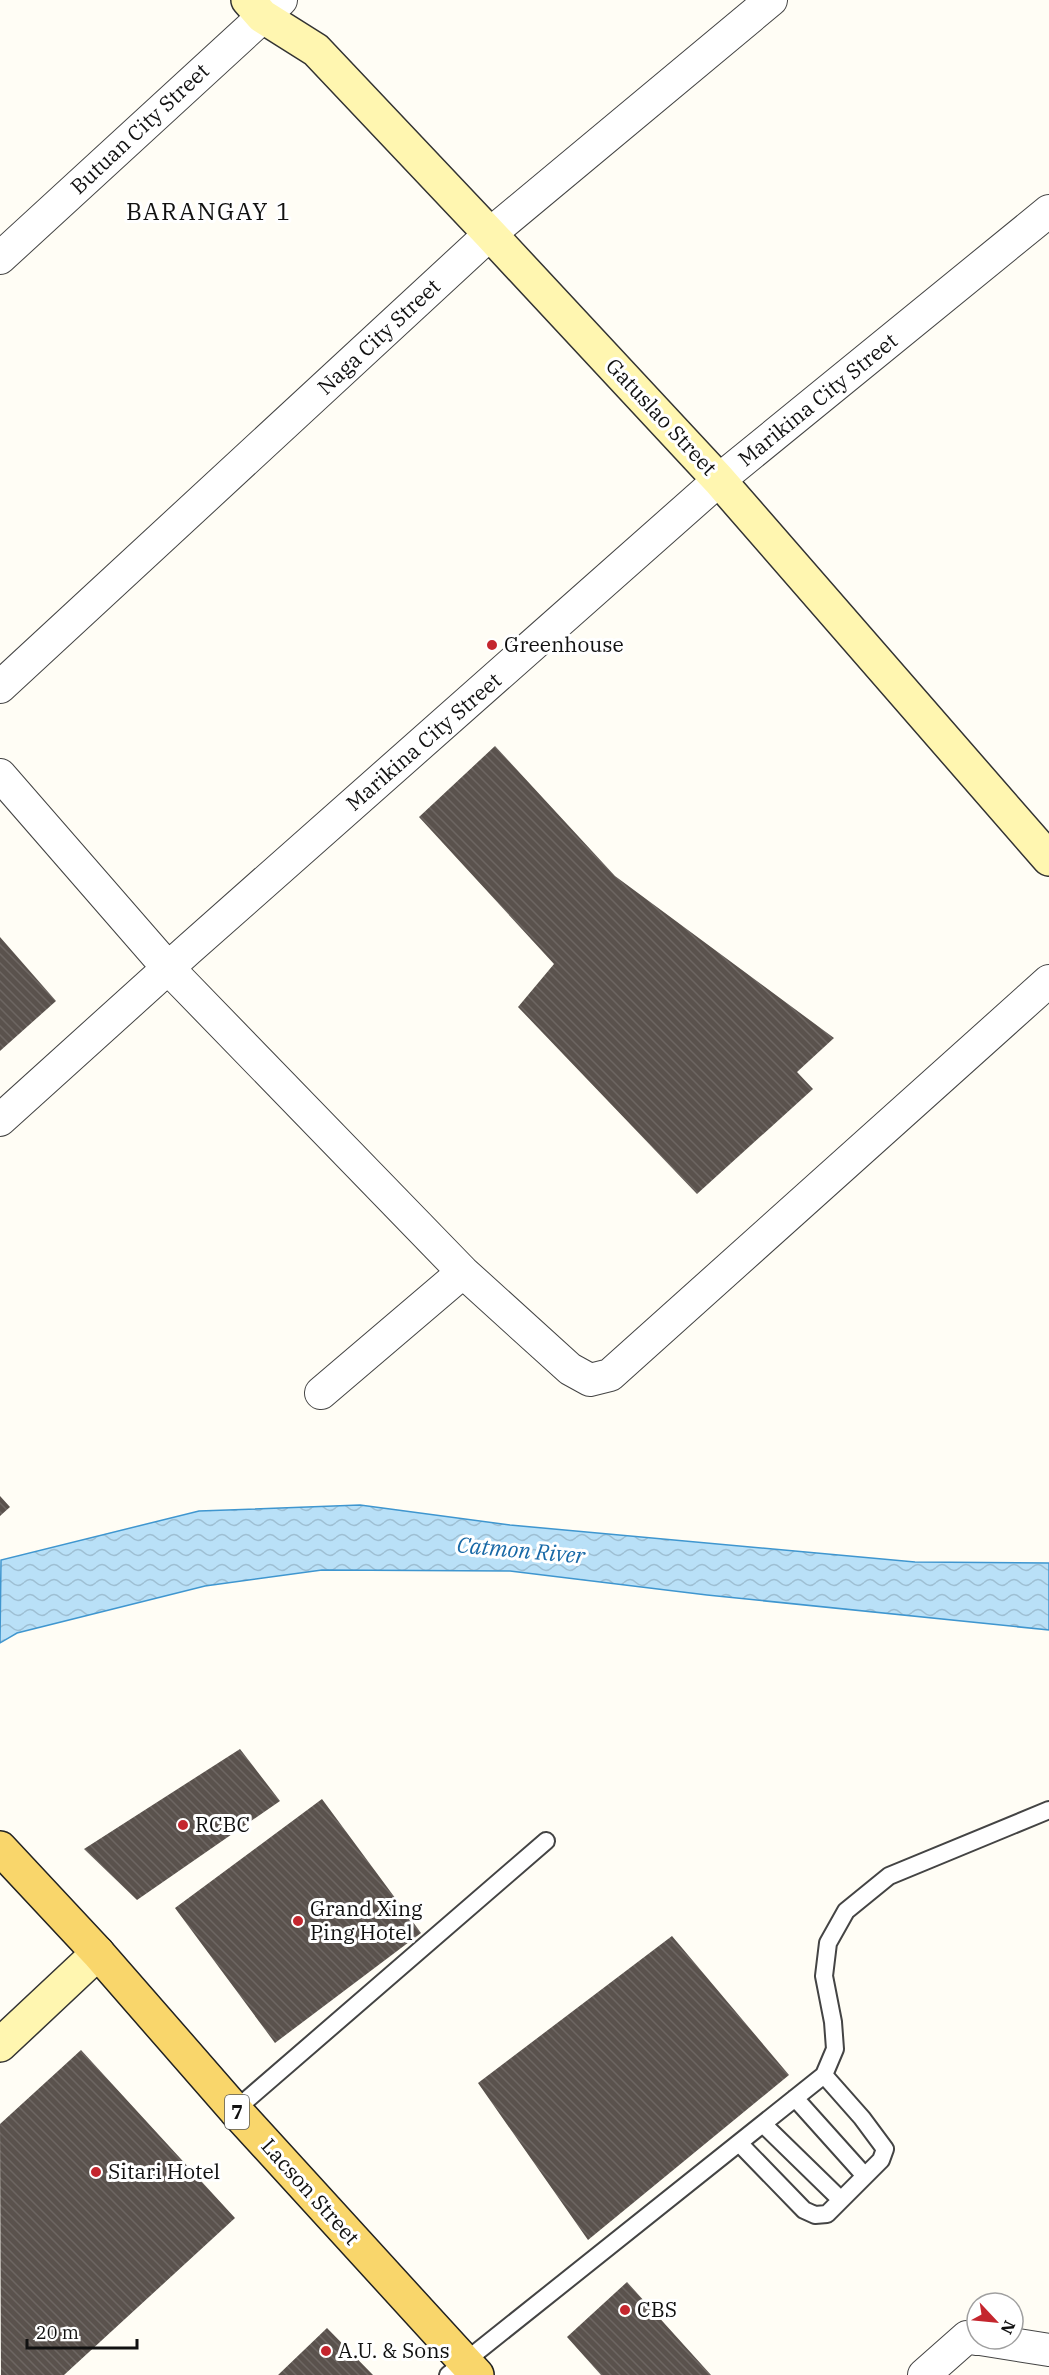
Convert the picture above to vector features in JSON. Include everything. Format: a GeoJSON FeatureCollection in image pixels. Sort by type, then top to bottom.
{"type":"FeatureCollection","features":[{"type":"Feature","properties":{"kind":"main road","name":"Lacson Street"},"geometry":{"type":"LineString","coordinates":[[0,1848],[98,1953],[463,2370]]}},
{"type":"Feature","properties":{"kind":"street","name":"Naga City Street"},"geometry":{"type":"LineString","coordinates":[[0,687],[490,234],[771,0]]}},
{"type":"Feature","properties":{"kind":"street","name":"Gatuslao Street"},"geometry":{"type":"LineString","coordinates":[[264,5],[316,50],[719,480],[1049,859]]}},
{"type":"Feature","properties":{"kind":"street","name":"Butuan City Street"},"geometry":{"type":"LineString","coordinates":[[0,258],[264,5]]}},
{"type":"Feature","properties":{"kind":"street","name":"Marikina City Street"},"geometry":{"type":"LineString","coordinates":[[0,1120],[168,968],[719,480],[1049,211]]}},
{"type":"Feature","properties":{"kind":"street"},"geometry":{"type":"LineString","coordinates":[[0,775],[168,968],[463,1272],[570,1369],[590,1380],[610,1375],[1049,981]]}},
{"type":"Feature","properties":{"kind":"street"},"geometry":{"type":"LineString","coordinates":[[321,1392],[463,1272]]}},
{"type":"Feature","properties":{"kind":"street"},"geometry":{"type":"LineString","coordinates":[[0,2045],[98,1953]]}},
{"type":"Feature","properties":{"kind":"street"},"geometry":{"type":"LineString","coordinates":[[924,2375],[965,2339]]}},
{"type":"Feature","properties":{"kind":"street"},"geometry":{"type":"LineString","coordinates":[[1025,2346],[1049,2350]]}},
{"type":"Feature","properties":{"kind":"lane"},"geometry":{"type":"LineString","coordinates":[[463,2370],[824,2075],[835,2049],[824,1976],[828,1943],[846,1911],[889,1876],[1049,1810]]}},
{"type":"Feature","properties":{"kind":"lane"},"geometry":{"type":"LineString","coordinates":[[236,2110],[546,1841]]}},
{"type":"Feature","properties":{"kind":"lane"},"geometry":{"type":"LineString","coordinates":[[739,2143],[804,2211],[815,2215],[827,2214],[881,2160],[885,2148],[824,2075]]}},
{"type":"Feature","properties":{"kind":"lane"},"geometry":{"type":"LineString","coordinates":[[795,2098],[865,2176]]}},
{"type":"Feature","properties":{"kind":"lane"},"geometry":{"type":"LineString","coordinates":[[763,2124],[841,2200]]}},
{"type":"Feature","properties":{"kind":"water","name":"Catmon River"},"geometry":{"type":"Polygon","coordinates":[[[360,1505],[510,1525],[915,1562],[1049,1563],[1049,1630],[707,1595],[510,1571],[322,1570],[205,1586],[17,1633],[0,1643],[1,1560],[199,1511],[360,1505]]]}},
{"type":"Feature","properties":{"kind":"building"},"geometry":{"type":"Polygon","coordinates":[[[495,746],[615,876],[834,1038],[797,1072],[813,1089],[697,1194],[518,1007],[554,964],[419,817],[495,746]]]}},
{"type":"Feature","properties":{"kind":"building"},"geometry":{"type":"Polygon","coordinates":[[[0,937],[56,1001],[0,1051],[0,937]]]}},
{"type":"Feature","properties":{"kind":"building"},"geometry":{"type":"Polygon","coordinates":[[[0,1496],[10,1507],[0,1516],[0,1496]]]}},
{"type":"Feature","properties":{"kind":"building","name":"RCBC"},"geometry":{"type":"Polygon","coordinates":[[[240,1749],[280,1801],[137,1900],[84,1849],[240,1749]]]}},
{"type":"Feature","properties":{"kind":"building","name":"Grand Xing Ping Hotel"},"geometry":{"type":"Polygon","coordinates":[[[322,1799],[421,1933],[275,2043],[175,1908],[322,1799]]]}},
{"type":"Feature","properties":{"kind":"building"},"geometry":{"type":"Polygon","coordinates":[[[672,1936],[789,2075],[588,2240],[478,2083],[672,1936]]]}},
{"type":"Feature","properties":{"kind":"building","name":"Sitari Hotel"},"geometry":{"type":"Polygon","coordinates":[[[81,2050],[235,2218],[64,2375],[1,2375],[0,2124],[81,2050]]]}},
{"type":"Feature","properties":{"kind":"building","name":"CBS"},"geometry":{"type":"Polygon","coordinates":[[[627,2282],[711,2375],[601,2375],[567,2337],[627,2282]]]}},
{"type":"Feature","properties":{"kind":"building","name":"A.U. & Sons"},"geometry":{"type":"Polygon","coordinates":[[[327,2328],[373,2375],[278,2375],[327,2328]]]}},
{"type":"Feature","properties":{"kind":"place","name":"Greenhouse"},"geometry":{"type":"Point","coordinates":[492,645]}},
{"type":"Feature","properties":{"kind":"place","name":"RCBC"},"geometry":{"type":"Point","coordinates":[183,1825]}},
{"type":"Feature","properties":{"kind":"place","name":"Grand Xing Ping Hotel"},"geometry":{"type":"Point","coordinates":[298,1921]}},
{"type":"Feature","properties":{"kind":"place","name":"Sitari Hotel"},"geometry":{"type":"Point","coordinates":[96,2172]}},
{"type":"Feature","properties":{"kind":"place","name":"CBS"},"geometry":{"type":"Point","coordinates":[625,2310]}},
{"type":"Feature","properties":{"kind":"place","name":"A.U. & Sons"},"geometry":{"type":"Point","coordinates":[326,2351]}},
{"type":"Feature","properties":{"kind":"district","name":"BARANGAY 1"},"geometry":{"type":"Point","coordinates":[209,212]}}]}
